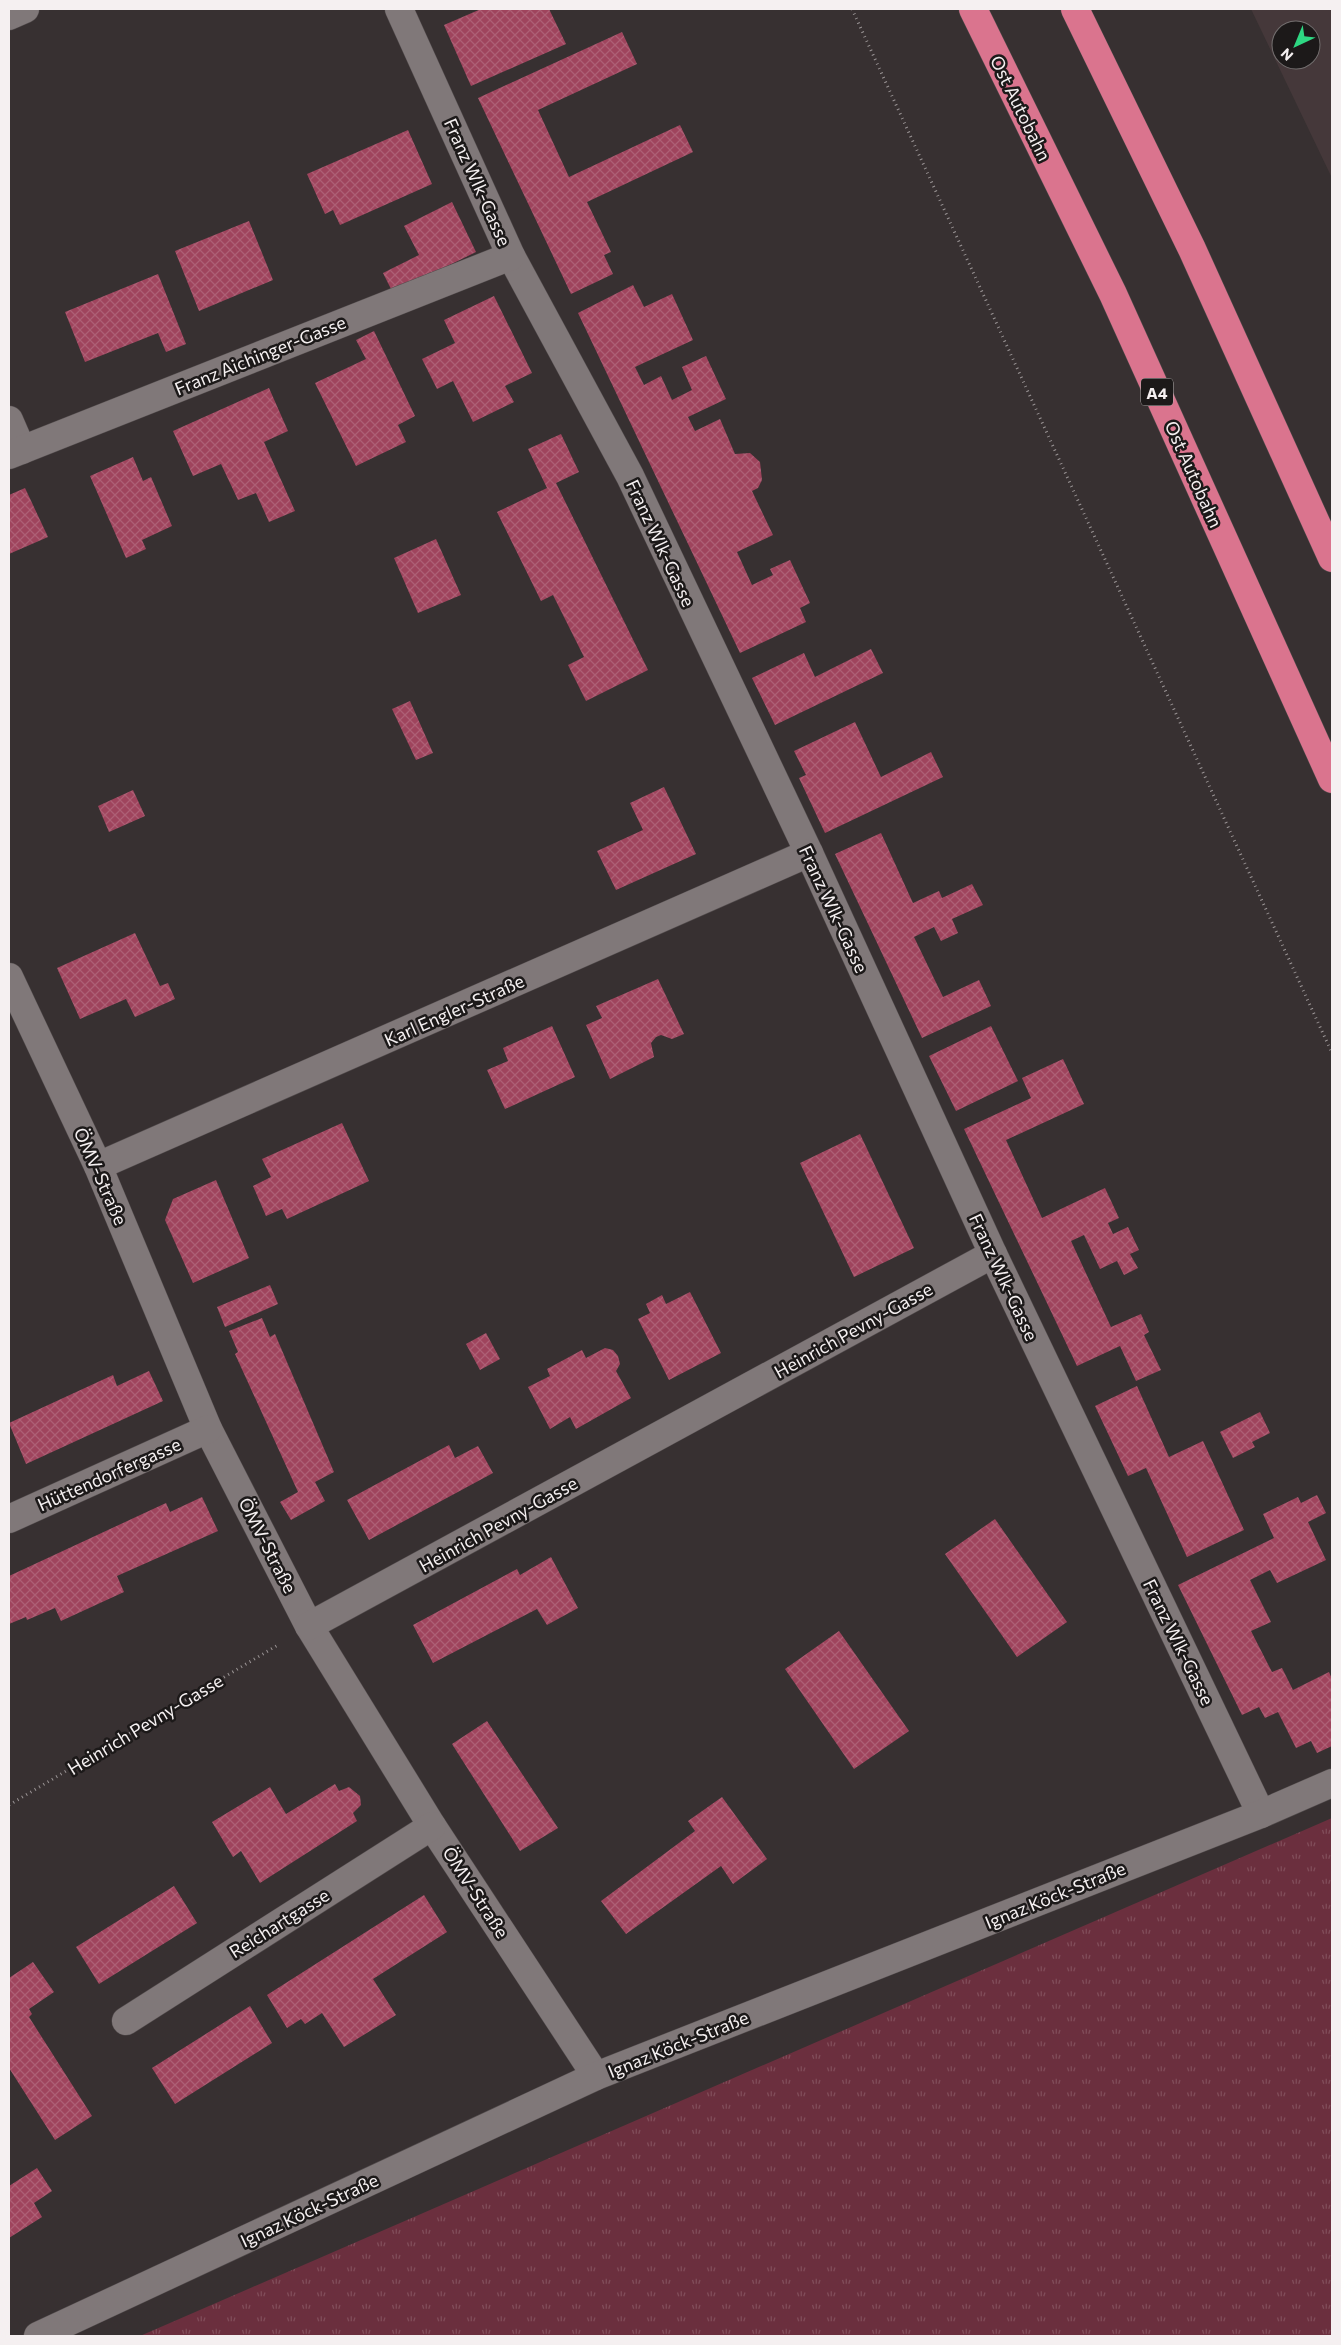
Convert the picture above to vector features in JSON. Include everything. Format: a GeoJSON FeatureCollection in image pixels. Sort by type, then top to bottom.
{"type":"FeatureCollection","features":[{"type":"Feature","properties":{"kind":"highway","name":"Ost Autobahn"},"geometry":{"type":"LineString","coordinates":[[973,9],[1113,294],[1332,780]]}},
{"type":"Feature","properties":{"kind":"highway"},"geometry":{"type":"LineString","coordinates":[[1075,9],[1192,249],[1332,558]]}},
{"type":"Feature","properties":{"kind":"street"},"geometry":{"type":"LineString","coordinates":[[9,16],[25,9]]}},
{"type":"Feature","properties":{"kind":"street","name":"Franz Wlk-Gasse"},"geometry":{"type":"LineString","coordinates":[[399,9],[511,256],[630,476],[809,853],[992,1254],[1261,1814]]}},
{"type":"Feature","properties":{"kind":"street","name":"Franz Aichinger-Gasse"},"geometry":{"type":"LineString","coordinates":[[15,453],[511,256]]}},
{"type":"Feature","properties":{"kind":"street"},"geometry":{"type":"LineString","coordinates":[[9,420],[15,453]]}},
{"type":"Feature","properties":{"kind":"street","name":"Karl Engler-Straße"},"geometry":{"type":"LineString","coordinates":[[98,1166],[809,853]]}},
{"type":"Feature","properties":{"kind":"street","name":"ÖMV-Straße"},"geometry":{"type":"LineString","coordinates":[[9,977],[98,1166],[208,1429],[309,1626],[432,1826],[596,2076]]}},
{"type":"Feature","properties":{"kind":"street","name":"Heinrich Pevny-Gasse"},"geometry":{"type":"LineString","coordinates":[[309,1626],[992,1254]]}},
{"type":"Feature","properties":{"kind":"street","name":"Hüttendorfergasse"},"geometry":{"type":"LineString","coordinates":[[9,1519],[208,1429]]}},
{"type":"Feature","properties":{"kind":"street","name":"Ignaz Köck-Straße"},"geometry":{"type":"LineString","coordinates":[[38,2336],[596,2076],[1261,1814],[1332,1783]]}},
{"type":"Feature","properties":{"kind":"street","name":"Reichartgasse"},"geometry":{"type":"LineString","coordinates":[[126,2021],[432,1826]]}},
{"type":"Feature","properties":{"kind":"path"},"geometry":{"type":"LineString","coordinates":[[852,9],[1332,1053]]}},
{"type":"Feature","properties":{"kind":"path","name":"Heinrich Pevny-Gasse"},"geometry":{"type":"LineString","coordinates":[[9,1805],[309,1626]]}},
{"type":"Feature","properties":{"kind":"shaded area"},"geometry":{"type":"Polygon","coordinates":[[[1251,9],[1332,9],[1332,178],[1280,70],[1321,70],[1321,20],[1271,20],[1271,51],[1251,9]]]}},
{"type":"Feature","properties":{"kind":"green space"},"geometry":{"type":"Polygon","coordinates":[[[1332,1818],[1332,2336],[140,2336],[1332,1818]]]}},
{"type":"Feature","properties":{"kind":"building"},"geometry":{"type":"Polygon","coordinates":[[[481,9],[549,9],[566,44],[471,86],[444,25],[481,9]]]}},
{"type":"Feature","properties":{"kind":"building"},"geometry":{"type":"Polygon","coordinates":[[[622,32],[637,64],[538,110],[569,177],[680,125],[693,152],[587,202],[611,252],[604,255],[613,274],[571,294],[478,98],[622,32]]]}},
{"type":"Feature","properties":{"kind":"building"},"geometry":{"type":"Polygon","coordinates":[[[408,130],[432,184],[340,225],[333,210],[325,214],[307,174],[408,130]]]}},
{"type":"Feature","properties":{"kind":"building"},"geometry":{"type":"Polygon","coordinates":[[[452,202],[476,252],[393,293],[383,273],[419,255],[404,226],[452,202]]]}},
{"type":"Feature","properties":{"kind":"building"},"geometry":{"type":"Polygon","coordinates":[[[249,221],[273,280],[199,311],[175,251],[249,221]]]}},
{"type":"Feature","properties":{"kind":"building"},"geometry":{"type":"Polygon","coordinates":[[[158,274],[186,344],[166,352],[158,333],[85,362],[65,312],[158,274]]]}},
{"type":"Feature","properties":{"kind":"building"},"geometry":{"type":"Polygon","coordinates":[[[633,285],[644,307],[672,294],[693,340],[635,367],[644,385],[661,376],[672,400],[692,390],[682,367],[706,356],[726,399],[688,417],[695,431],[720,419],[735,454],[750,453],[760,462],[762,480],[758,488],[752,491],[773,535],[737,552],[752,585],[773,575],[770,569],[790,560],[810,603],[800,608],[806,622],[740,653],[578,313],[633,285]]]}},
{"type":"Feature","properties":{"kind":"building"},"geometry":{"type":"Polygon","coordinates":[[[494,296],[532,373],[505,386],[514,402],[473,422],[453,381],[437,389],[422,359],[455,343],[444,320],[494,296]]]}},
{"type":"Feature","properties":{"kind":"building"},"geometry":{"type":"Polygon","coordinates":[[[374,331],[415,416],[398,425],[406,442],[356,466],[315,383],[366,359],[356,340],[374,331]]]}},
{"type":"Feature","properties":{"kind":"building"},"geometry":{"type":"Polygon","coordinates":[[[269,388],[288,431],[264,442],[295,511],[269,522],[256,493],[238,500],[221,464],[193,476],[173,431],[269,388]]]}},
{"type":"Feature","properties":{"kind":"building"},"geometry":{"type":"Polygon","coordinates":[[[561,434],[579,472],[556,483],[648,670],[586,701],[568,665],[584,657],[553,595],[541,601],[497,512],[547,488],[528,449],[561,434]]]}},
{"type":"Feature","properties":{"kind":"building"},"geometry":{"type":"Polygon","coordinates":[[[133,457],[143,481],[151,477],[172,526],[142,540],[146,549],[126,558],[90,476],[133,457]]]}},
{"type":"Feature","properties":{"kind":"building"},"geometry":{"type":"Polygon","coordinates":[[[25,488],[48,537],[9,554],[9,495],[25,488]]]}},
{"type":"Feature","properties":{"kind":"building"},"geometry":{"type":"Polygon","coordinates":[[[436,539],[461,595],[418,613],[394,558],[436,539]]]}},
{"type":"Feature","properties":{"kind":"building"},"geometry":{"type":"Polygon","coordinates":[[[871,649],[883,673],[775,725],[752,678],[804,653],[815,677],[871,649]]]}},
{"type":"Feature","properties":{"kind":"building"},"geometry":{"type":"Polygon","coordinates":[[[410,701],[433,753],[416,760],[392,709],[410,701]]]}},
{"type":"Feature","properties":{"kind":"building"},"geometry":{"type":"Polygon","coordinates":[[[855,722],[881,777],[931,752],[943,777],[825,833],[799,778],[806,775],[794,751],[855,722]]]}},
{"type":"Feature","properties":{"kind":"building"},"geometry":{"type":"Polygon","coordinates":[[[664,787],[696,854],[616,890],[597,851],[643,830],[630,803],[664,787]]]}},
{"type":"Feature","properties":{"kind":"building"},"geometry":{"type":"Polygon","coordinates":[[[133,790],[145,816],[109,832],[98,806],[133,790]]]}},
{"type":"Feature","properties":{"kind":"building"},"geometry":{"type":"Polygon","coordinates":[[[881,833],[913,903],[939,891],[942,898],[972,884],[983,905],[952,919],[958,933],[941,941],[934,927],[914,937],[943,997],[979,980],[991,1006],[922,1038],[835,854],[881,833]]]}},
{"type":"Feature","properties":{"kind":"building"},"geometry":{"type":"Polygon","coordinates":[[[135,933],[160,986],[168,983],[175,999],[135,1017],[126,999],[80,1019],[57,968],[135,933]]]}},
{"type":"Feature","properties":{"kind":"building"},"geometry":{"type":"Polygon","coordinates":[[[658,979],[684,1034],[672,1039],[661,1035],[656,1037],[651,1043],[654,1057],[610,1079],[586,1025],[602,1018],[596,1006],[658,979]]]}},
{"type":"Feature","properties":{"kind":"building"},"geometry":{"type":"Polygon","coordinates":[[[552,1026],[575,1077],[505,1109],[487,1070],[508,1061],[503,1048],[552,1026]]]}},
{"type":"Feature","properties":{"kind":"building"},"geometry":{"type":"Polygon","coordinates":[[[991,1026],[1018,1081],[956,1111],[929,1056],[991,1026]]]}},
{"type":"Feature","properties":{"kind":"building"},"geometry":{"type":"Polygon","coordinates":[[[1063,1059],[1084,1104],[1006,1140],[1042,1218],[1105,1188],[1119,1218],[1108,1223],[1113,1234],[1128,1227],[1139,1250],[1130,1254],[1138,1268],[1124,1275],[1117,1261],[1100,1269],[1084,1235],[1071,1241],[1111,1327],[1141,1314],[1149,1332],[1144,1335],[1161,1370],[1136,1381],[1120,1346],[1077,1366],[964,1129],[1031,1098],[1022,1078],[1063,1059]]]}},
{"type":"Feature","properties":{"kind":"building"},"geometry":{"type":"Polygon","coordinates":[[[342,1123],[369,1181],[287,1219],[282,1209],[266,1216],[253,1186],[271,1177],[262,1159],[342,1123]]]}},
{"type":"Feature","properties":{"kind":"building"},"geometry":{"type":"Polygon","coordinates":[[[860,1134],[914,1248],[854,1277],[800,1163],[860,1134]]]}},
{"type":"Feature","properties":{"kind":"building"},"geometry":{"type":"Polygon","coordinates":[[[216,1180],[249,1258],[193,1283],[165,1220],[173,1199],[216,1180]]]}},
{"type":"Feature","properties":{"kind":"building"},"geometry":{"type":"Polygon","coordinates":[[[270,1285],[278,1304],[225,1327],[217,1307],[270,1285]]]}},
{"type":"Feature","properties":{"kind":"building"},"geometry":{"type":"Polygon","coordinates":[[[690,1292],[721,1353],[669,1380],[638,1319],[650,1313],[646,1304],[662,1295],[666,1304],[690,1292]]]}},
{"type":"Feature","properties":{"kind":"building"},"geometry":{"type":"Polygon","coordinates":[[[262,1318],[270,1337],[275,1334],[334,1472],[315,1482],[325,1501],[291,1520],[280,1502],[298,1492],[235,1354],[238,1352],[229,1331],[262,1318]]]}},
{"type":"Feature","properties":{"kind":"building"},"geometry":{"type":"Polygon","coordinates":[[[486,1333],[500,1359],[480,1370],[466,1344],[486,1333]]]}},
{"type":"Feature","properties":{"kind":"building"},"geometry":{"type":"Polygon","coordinates":[[[605,1348],[613,1350],[618,1356],[620,1364],[616,1371],[631,1398],[576,1429],[570,1417],[550,1429],[528,1387],[550,1376],[547,1369],[582,1350],[586,1358],[605,1348]]]}},
{"type":"Feature","properties":{"kind":"building"},"geometry":{"type":"Polygon","coordinates":[[[149,1371],[163,1401],[26,1464],[9,1423],[113,1375],[117,1386],[149,1371]]]}},
{"type":"Feature","properties":{"kind":"building"},"geometry":{"type":"Polygon","coordinates":[[[1137,1386],[1169,1457],[1203,1441],[1244,1530],[1187,1557],[1146,1468],[1128,1476],[1095,1406],[1137,1386]]]}},
{"type":"Feature","properties":{"kind":"building"},"geometry":{"type":"Polygon","coordinates":[[[1260,1412],[1270,1433],[1252,1442],[1255,1447],[1233,1458],[1220,1432],[1260,1412]]]}},
{"type":"Feature","properties":{"kind":"building"},"geometry":{"type":"Polygon","coordinates":[[[449,1445],[455,1458],[478,1446],[493,1473],[369,1540],[347,1500],[449,1445]]]}},
{"type":"Feature","properties":{"kind":"building"},"geometry":{"type":"Polygon","coordinates":[[[1317,1495],[1326,1513],[1308,1522],[1326,1560],[1277,1583],[1270,1570],[1250,1580],[1271,1622],[1251,1631],[1272,1672],[1282,1668],[1293,1690],[1329,1672],[1332,1679],[1332,1746],[1317,1753],[1311,1741],[1296,1748],[1278,1712],[1265,1718],[1259,1707],[1242,1715],[1178,1585],[1274,1538],[1263,1514],[1298,1497],[1301,1503],[1317,1495]]]}},
{"type":"Feature","properties":{"kind":"building"},"geometry":{"type":"Polygon","coordinates":[[[202,1497],[218,1531],[117,1576],[124,1592],[61,1621],[55,1608],[27,1620],[26,1617],[9,1624],[9,1576],[166,1503],[170,1512],[202,1497]]]}},
{"type":"Feature","properties":{"kind":"building"},"geometry":{"type":"Polygon","coordinates":[[[995,1519],[1067,1622],[1017,1657],[945,1554],[995,1519]]]}},
{"type":"Feature","properties":{"kind":"building"},"geometry":{"type":"Polygon","coordinates":[[[551,1557],[578,1608],[547,1625],[537,1609],[433,1663],[413,1625],[517,1569],[520,1575],[551,1557]]]}},
{"type":"Feature","properties":{"kind":"building"},"geometry":{"type":"Polygon","coordinates":[[[839,1631],[909,1731],[854,1769],[785,1669],[839,1631]]]}},
{"type":"Feature","properties":{"kind":"building"},"geometry":{"type":"Polygon","coordinates":[[[487,1721],[558,1828],[520,1851],[452,1744],[487,1721]]]}},
{"type":"Feature","properties":{"kind":"building"},"geometry":{"type":"Polygon","coordinates":[[[335,1784],[339,1791],[349,1787],[360,1796],[361,1805],[353,1813],[357,1821],[260,1883],[241,1851],[233,1857],[212,1822],[270,1787],[286,1814],[335,1784]]]}},
{"type":"Feature","properties":{"kind":"building"},"geometry":{"type":"Polygon","coordinates":[[[722,1797],[767,1859],[733,1884],[721,1866],[626,1934],[601,1901],[695,1831],[688,1821],[722,1797]]]}},
{"type":"Feature","properties":{"kind":"building"},"geometry":{"type":"Polygon","coordinates":[[[174,1886],[197,1923],[99,1984],[76,1947],[174,1886]]]}},
{"type":"Feature","properties":{"kind":"building"},"geometry":{"type":"Polygon","coordinates":[[[424,1895],[447,1932],[373,1979],[396,2015],[344,2047],[322,2013],[305,2024],[301,2019],[287,2028],[267,1995],[424,1895]]]}},
{"type":"Feature","properties":{"kind":"building"},"geometry":{"type":"Polygon","coordinates":[[[33,1962],[54,1992],[29,2009],[32,2014],[29,2017],[92,2116],[55,2140],[9,2068],[9,1978],[33,1962]]]}},
{"type":"Feature","properties":{"kind":"building"},"geometry":{"type":"Polygon","coordinates":[[[250,2006],[272,2043],[175,2104],[152,2068],[250,2006]]]}},
{"type":"Feature","properties":{"kind":"building"},"geometry":{"type":"Polygon","coordinates":[[[37,2168],[52,2191],[34,2203],[42,2217],[9,2238],[9,2186],[37,2168]]]}}]}
